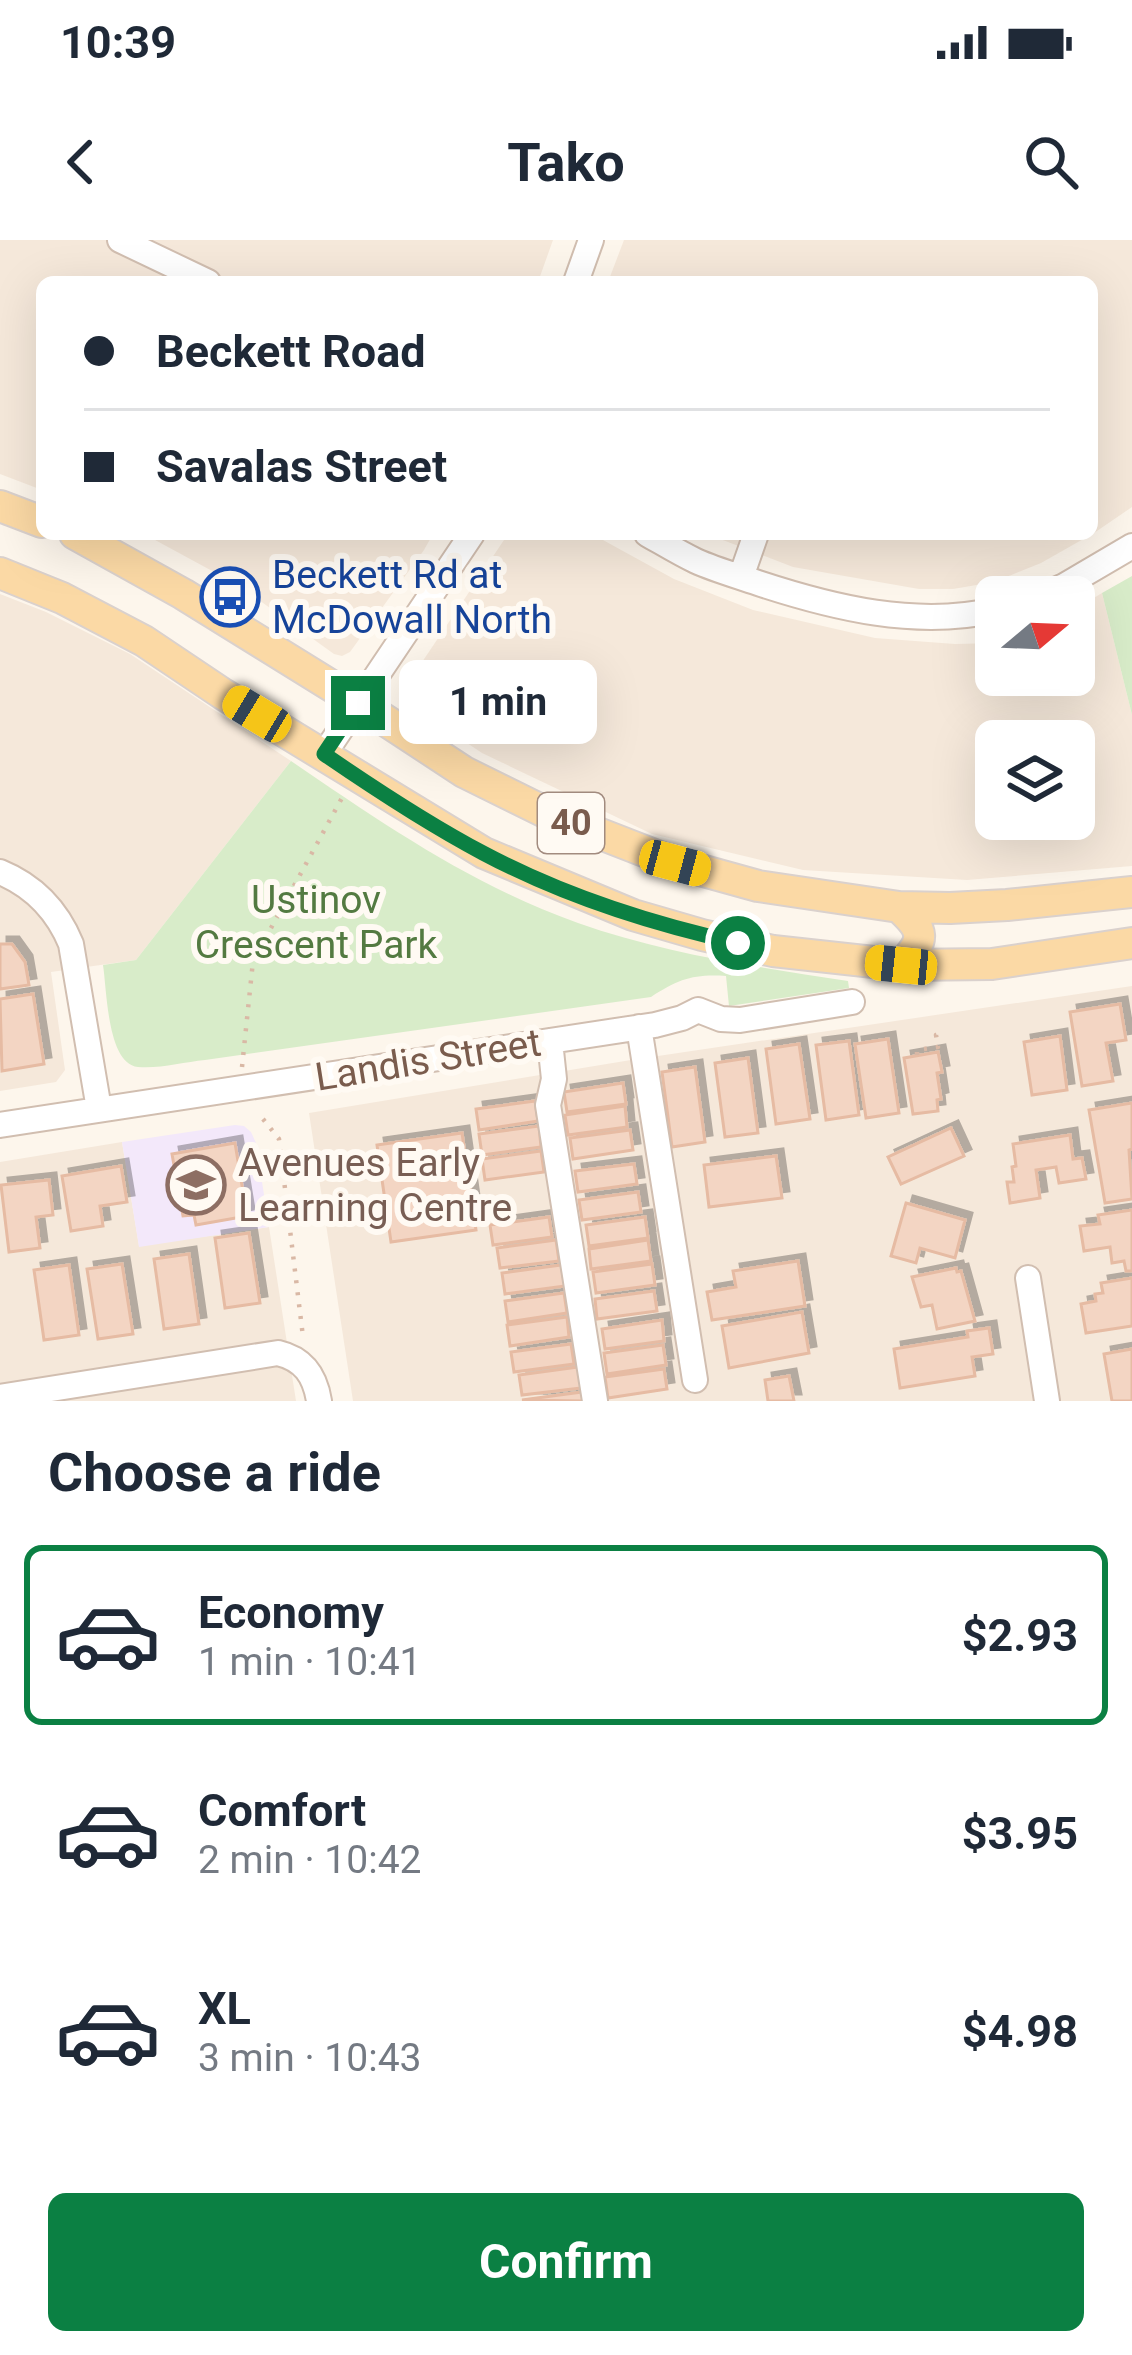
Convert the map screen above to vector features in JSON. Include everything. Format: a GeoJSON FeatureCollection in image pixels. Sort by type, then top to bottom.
{"type":"FeatureCollection","features":[{"type":"Feature","properties":{"kind":"main road"},"geometry":{"type":"LineString","coordinates":[[0,506],[36,520]]}},
{"type":"Feature","properties":{"kind":"main road","name":"40"},"geometry":{"type":"LineString","coordinates":[[86,540],[183,594],[464,772],[548,814],[675,863],[758,886],[899,907],[1007,905],[1132,892]]}},
{"type":"Feature","properties":{"kind":"main road","name":"40"},"geometry":{"type":"LineString","coordinates":[[0,573],[62,598],[144,641],[484,853],[633,915],[773,951],[901,965],[992,964],[1132,943]]}},
{"type":"Feature","properties":{"kind":"main road"},"geometry":{"type":"LineString","coordinates":[[899,907],[917,923],[921,934],[919,946],[901,965]]}},
{"type":"Feature","properties":{"kind":"street"},"geometry":{"type":"LineString","coordinates":[[120,240],[195,276]]}},
{"type":"Feature","properties":{"kind":"street"},"geometry":{"type":"LineString","coordinates":[[577,276],[591,240]]}},
{"type":"Feature","properties":{"kind":"street"},"geometry":{"type":"LineString","coordinates":[[324,754],[468,540]]}},
{"type":"Feature","properties":{"kind":"street"},"geometry":{"type":"LineString","coordinates":[[658,540],[698,562],[791,594],[875,613],[931,618],[975,613]]}},
{"type":"Feature","properties":{"kind":"street"},"geometry":{"type":"LineString","coordinates":[[741,577],[754,540]]}},
{"type":"Feature","properties":{"kind":"street"},"geometry":{"type":"LineString","coordinates":[[1081,576],[1132,546]]}},
{"type":"Feature","properties":{"kind":"street"},"geometry":{"type":"LineString","coordinates":[[0,872],[40,896],[64,928],[77,967],[99,1109]]}},
{"type":"Feature","properties":{"kind":"street","name":"Landis Street"},"geometry":{"type":"LineString","coordinates":[[0,1125],[639,1028],[698,1010],[740,1020],[852,1002]]}},
{"type":"Feature","properties":{"kind":"street"},"geometry":{"type":"LineString","coordinates":[[639,1028],[695,1380]]}},
{"type":"Feature","properties":{"kind":"street"},"geometry":{"type":"LineString","coordinates":[[550,1041],[554,1079],[548,1105],[595,1401]]}},
{"type":"Feature","properties":{"kind":"street"},"geometry":{"type":"LineString","coordinates":[[1028,1277],[1047,1401]]}},
{"type":"Feature","properties":{"kind":"street"},"geometry":{"type":"LineString","coordinates":[[0,1397],[43,1396],[295,1352],[308,1370],[319,1401]]}},
{"type":"Feature","properties":{"kind":"path"},"geometry":{"type":"LineString","coordinates":[[242,1073],[253,961],[346,791]]}},
{"type":"Feature","properties":{"kind":"path"},"geometry":{"type":"LineString","coordinates":[[917,1055],[917,1051],[938,1047],[939,1034]]}},
{"type":"Feature","properties":{"kind":"path"},"geometry":{"type":"LineString","coordinates":[[263,1119],[279,1139],[295,1352]]}},
{"type":"Feature","properties":{"kind":"shaded area"},"geometry":{"type":"Polygon","coordinates":[[[0,240],[553,240],[540,276],[36,276],[36,488],[0,474],[0,240]]]}},
{"type":"Feature","properties":{"kind":"shaded area"},"geometry":{"type":"Polygon","coordinates":[[[624,240],[1132,240],[1132,507],[1098,530],[1098,276],[610,276],[624,240]]]}},
{"type":"Feature","properties":{"kind":"shaded area"},"geometry":{"type":"Polygon","coordinates":[[[155,540],[430,540],[350,652],[342,656],[238,585],[155,540]]]}},
{"type":"Feature","properties":{"kind":"shaded area"},"geometry":{"type":"Polygon","coordinates":[[[504,540],[603,540],[674,579],[753,610],[875,638],[975,644],[975,696],[1095,696],[1095,597],[1102,593],[1132,715],[1132,866],[967,880],[803,870],[652,834],[482,753],[410,705],[408,683],[504,540]]]}},
{"type":"Feature","properties":{"kind":"shaded area"},"geometry":{"type":"Polygon","coordinates":[[[723,540],[1082,540],[1009,576],[975,576],[975,585],[953,589],[919,589],[793,567],[723,540]]]}},
{"type":"Feature","properties":{"kind":"shaded area"},"geometry":{"type":"Polygon","coordinates":[[[0,594],[130,654],[291,761],[136,960],[51,972],[65,1070],[56,1082],[0,1091],[0,594]]]}},
{"type":"Feature","properties":{"kind":"shaded area"},"geometry":{"type":"Polygon","coordinates":[[[1132,986],[1132,1401],[353,1401],[309,1113],[1132,986]]]}},
{"type":"Feature","properties":{"kind":"shaded area","name":"Avenues Early Learning Centre"},"geometry":{"type":"Polygon","coordinates":[[[235,1125],[251,1132],[256,1143],[269,1227],[139,1247],[122,1142],[235,1125]]]}},
{"type":"Feature","properties":{"kind":"shaded area"},"geometry":{"type":"Polygon","coordinates":[[[122,1142],[139,1246],[269,1227],[296,1401],[0,1401],[0,1162],[122,1142]]]}},
{"type":"Feature","properties":{"kind":"green space"},"geometry":{"type":"Polygon","coordinates":[[[1132,576],[1132,715],[1102,593],[1132,576]]]}},
{"type":"Feature","properties":{"kind":"green space","name":"Ustinov Crescent Park"},"geometry":{"type":"Polygon","coordinates":[[[291,761],[429,851],[539,908],[645,943],[848,981],[849,988],[729,1006],[726,976],[704,976],[678,982],[651,997],[163,1066],[128,1063],[114,1040],[103,965],[136,960],[291,761]]]}},
{"type":"Feature","properties":{"kind":"building"},"geometry":{"type":"Polygon","coordinates":[[[0,944],[12,944],[25,962],[29,985],[0,989],[0,944]]]}},
{"type":"Feature","properties":{"kind":"building"},"geometry":{"type":"Polygon","coordinates":[[[33,994],[44,1064],[2,1071],[0,999],[33,994]]]}},
{"type":"Feature","properties":{"kind":"building"},"geometry":{"type":"Polygon","coordinates":[[[1120,1004],[1126,1040],[1106,1043],[1113,1081],[1082,1086],[1070,1012],[1120,1004]]]}},
{"type":"Feature","properties":{"kind":"building"},"geometry":{"type":"Polygon","coordinates":[[[1060,1036],[1067,1090],[1032,1095],[1024,1042],[1060,1036]]]}},
{"type":"Feature","properties":{"kind":"building"},"geometry":{"type":"Polygon","coordinates":[[[888,1039],[899,1113],[866,1118],[855,1044],[888,1039]]]}},
{"type":"Feature","properties":{"kind":"building"},"geometry":{"type":"Polygon","coordinates":[[[849,1041],[859,1115],[826,1120],[816,1045],[849,1041]]]}},
{"type":"Feature","properties":{"kind":"building"},"geometry":{"type":"Polygon","coordinates":[[[799,1044],[810,1119],[776,1124],[766,1049],[799,1044]]]}},
{"type":"Feature","properties":{"kind":"building"},"geometry":{"type":"Polygon","coordinates":[[[938,1052],[942,1072],[937,1073],[938,1111],[913,1114],[904,1058],[938,1052]]]}},
{"type":"Feature","properties":{"kind":"building"},"geometry":{"type":"Polygon","coordinates":[[[748,1058],[758,1133],[725,1137],[715,1063],[748,1058]]]}},
{"type":"Feature","properties":{"kind":"building"},"geometry":{"type":"Polygon","coordinates":[[[695,1067],[705,1142],[672,1147],[662,1072],[695,1067]]]}},
{"type":"Feature","properties":{"kind":"building"},"geometry":{"type":"Polygon","coordinates":[[[623,1083],[626,1104],[567,1112],[564,1092],[623,1083]]]}},
{"type":"Feature","properties":{"kind":"building"},"geometry":{"type":"Polygon","coordinates":[[[535,1101],[538,1121],[479,1130],[476,1109],[535,1101]]]}},
{"type":"Feature","properties":{"kind":"building"},"geometry":{"type":"Polygon","coordinates":[[[1132,1103],[1132,1199],[1105,1203],[1089,1110],[1132,1103]]]}},
{"type":"Feature","properties":{"kind":"building"},"geometry":{"type":"Polygon","coordinates":[[[625,1106],[627,1127],[568,1135],[565,1115],[625,1106]]]}},
{"type":"Feature","properties":{"kind":"building"},"geometry":{"type":"Polygon","coordinates":[[[539,1126],[541,1147],[482,1155],[479,1134],[539,1126]]]}},
{"type":"Feature","properties":{"kind":"building"},"geometry":{"type":"Polygon","coordinates":[[[951,1128],[964,1156],[901,1184],[888,1157],[951,1128]]]}},
{"type":"Feature","properties":{"kind":"building"},"geometry":{"type":"Polygon","coordinates":[[[630,1130],[633,1150],[573,1159],[570,1138],[630,1130]]]}},
{"type":"Feature","properties":{"kind":"building"},"geometry":{"type":"Polygon","coordinates":[[[462,1133],[476,1230],[391,1242],[377,1145],[462,1133]]]}},
{"type":"Feature","properties":{"kind":"building"},"geometry":{"type":"Polygon","coordinates":[[[1070,1135],[1073,1159],[1082,1158],[1086,1179],[1059,1183],[1056,1167],[1036,1170],[1040,1198],[1010,1203],[1007,1182],[1014,1182],[1012,1167],[1016,1166],[1013,1144],[1070,1135]]]}},
{"type":"Feature","properties":{"kind":"building"},"geometry":{"type":"Polygon","coordinates":[[[235,1143],[247,1216],[196,1225],[194,1215],[183,1216],[172,1154],[235,1143]]]}},
{"type":"Feature","properties":{"kind":"building"},"geometry":{"type":"Polygon","coordinates":[[[541,1151],[544,1172],[485,1180],[482,1159],[541,1151]]]}},
{"type":"Feature","properties":{"kind":"building"},"geometry":{"type":"Polygon","coordinates":[[[776,1156],[782,1198],[709,1207],[704,1165],[776,1156]]]}},
{"type":"Feature","properties":{"kind":"building"},"geometry":{"type":"Polygon","coordinates":[[[634,1164],[637,1184],[578,1192],[575,1171],[634,1164]]]}},
{"type":"Feature","properties":{"kind":"building"},"geometry":{"type":"Polygon","coordinates":[[[121,1166],[127,1202],[100,1206],[103,1226],[71,1231],[62,1176],[121,1166]]]}},
{"type":"Feature","properties":{"kind":"building"},"geometry":{"type":"Polygon","coordinates":[[[49,1180],[53,1215],[36,1217],[40,1248],[9,1252],[1,1185],[49,1180]]]}},
{"type":"Feature","properties":{"kind":"building"},"geometry":{"type":"Polygon","coordinates":[[[638,1192],[641,1212],[582,1220],[579,1200],[638,1192]]]}},
{"type":"Feature","properties":{"kind":"building"},"geometry":{"type":"Polygon","coordinates":[[[906,1203],[965,1220],[955,1258],[920,1248],[916,1263],[891,1256],[906,1203]]]}},
{"type":"Feature","properties":{"kind":"building"},"geometry":{"type":"Polygon","coordinates":[[[1132,1210],[1132,1271],[1126,1271],[1124,1261],[1112,1263],[1110,1247],[1084,1251],[1080,1226],[1100,1224],[1098,1215],[1132,1210]]]}},
{"type":"Feature","properties":{"kind":"building"},"geometry":{"type":"Polygon","coordinates":[[[549,1217],[552,1237],[493,1245],[490,1225],[549,1217]]]}},
{"type":"Feature","properties":{"kind":"building"},"geometry":{"type":"Polygon","coordinates":[[[645,1217],[648,1238],[589,1246],[586,1225],[645,1217]]]}},
{"type":"Feature","properties":{"kind":"building"},"geometry":{"type":"Polygon","coordinates":[[[249,1233],[260,1303],[225,1308],[215,1238],[249,1233]]]}},
{"type":"Feature","properties":{"kind":"building"},"geometry":{"type":"Polygon","coordinates":[[[556,1240],[559,1261],[500,1268],[497,1248],[556,1240]]]}},
{"type":"Feature","properties":{"kind":"building"},"geometry":{"type":"Polygon","coordinates":[[[648,1240],[651,1261],[591,1269],[589,1249],[648,1240]]]}},
{"type":"Feature","properties":{"kind":"building"},"geometry":{"type":"Polygon","coordinates":[[[189,1254],[199,1324],[164,1329],[154,1259],[189,1254]]]}},
{"type":"Feature","properties":{"kind":"building"},"geometry":{"type":"Polygon","coordinates":[[[798,1261],[805,1306],[712,1320],[707,1292],[736,1287],[733,1271],[798,1261]]]}},
{"type":"Feature","properties":{"kind":"building"},"geometry":{"type":"Polygon","coordinates":[[[122,1264],[133,1334],[98,1339],[87,1269],[122,1264]]]}},
{"type":"Feature","properties":{"kind":"building"},"geometry":{"type":"Polygon","coordinates":[[[652,1264],[655,1285],[596,1293],[593,1272],[652,1264]]]}},
{"type":"Feature","properties":{"kind":"building"},"geometry":{"type":"Polygon","coordinates":[[[69,1265],[79,1335],[44,1340],[34,1270],[69,1265]]]}},
{"type":"Feature","properties":{"kind":"building"},"geometry":{"type":"Polygon","coordinates":[[[561,1265],[565,1286],[505,1294],[502,1273],[561,1265]]]}},
{"type":"Feature","properties":{"kind":"building"},"geometry":{"type":"Polygon","coordinates":[[[961,1271],[975,1321],[937,1329],[932,1305],[921,1307],[912,1277],[961,1271]]]}},
{"type":"Feature","properties":{"kind":"building"},"geometry":{"type":"Polygon","coordinates":[[[1132,1278],[1132,1326],[1086,1333],[1081,1304],[1096,1301],[1095,1294],[1103,1293],[1101,1283],[1132,1278]]]}},
{"type":"Feature","properties":{"kind":"building"},"geometry":{"type":"Polygon","coordinates":[[[654,1291],[657,1311],[597,1319],[595,1299],[654,1291]]]}},
{"type":"Feature","properties":{"kind":"building"},"geometry":{"type":"Polygon","coordinates":[[[564,1293],[567,1313],[508,1322],[505,1301],[564,1293]]]}},
{"type":"Feature","properties":{"kind":"building"},"geometry":{"type":"Polygon","coordinates":[[[802,1312],[809,1353],[729,1368],[722,1326],[802,1312]]]}},
{"type":"Feature","properties":{"kind":"building"},"geometry":{"type":"Polygon","coordinates":[[[567,1317],[569,1337],[510,1346],[507,1325],[567,1317]]]}},
{"type":"Feature","properties":{"kind":"building"},"geometry":{"type":"Polygon","coordinates":[[[662,1320],[664,1341],[605,1349],[602,1329],[662,1320]]]}},
{"type":"Feature","properties":{"kind":"building"},"geometry":{"type":"Polygon","coordinates":[[[989,1328],[993,1354],[972,1357],[975,1376],[900,1388],[894,1349],[968,1337],[967,1331],[989,1328]]]}},
{"type":"Feature","properties":{"kind":"building"},"geometry":{"type":"Polygon","coordinates":[[[571,1344],[574,1364],[514,1372],[511,1352],[571,1344]]]}},
{"type":"Feature","properties":{"kind":"building"},"geometry":{"type":"Polygon","coordinates":[[[663,1345],[666,1365],[607,1374],[604,1353],[663,1345]]]}},
{"type":"Feature","properties":{"kind":"building"},"geometry":{"type":"Polygon","coordinates":[[[1132,1349],[1132,1401],[1112,1401],[1104,1354],[1132,1349]]]}},
{"type":"Feature","properties":{"kind":"building"},"geometry":{"type":"Polygon","coordinates":[[[578,1367],[581,1388],[522,1395],[519,1375],[578,1367]]]}},
{"type":"Feature","properties":{"kind":"building"},"geometry":{"type":"Polygon","coordinates":[[[664,1369],[667,1389],[608,1398],[605,1377],[664,1369]]]}},
{"type":"Feature","properties":{"kind":"building"},"geometry":{"type":"Polygon","coordinates":[[[789,1376],[794,1401],[768,1401],[765,1380],[789,1376]]]}},
{"type":"Feature","properties":{"kind":"building"},"geometry":{"type":"Polygon","coordinates":[[[582,1392],[583,1401],[522,1400],[582,1392]]]}},
{"type":"Feature","properties":{"kind":"place","name":"Beckett Rd at McDowall North"},"geometry":{"type":"Point","coordinates":[230,597]}},
{"type":"Feature","properties":{"kind":"place","name":"Avenues Early Learning Centre"},"geometry":{"type":"Point","coordinates":[196,1185]}},
{"type":"Feature","properties":{"kind":"route"},"geometry":{"type":"LineString","coordinates":[[358,703],[324,754],[388,796],[484,853],[547,881],[633,915],[738,943]]}}]}
